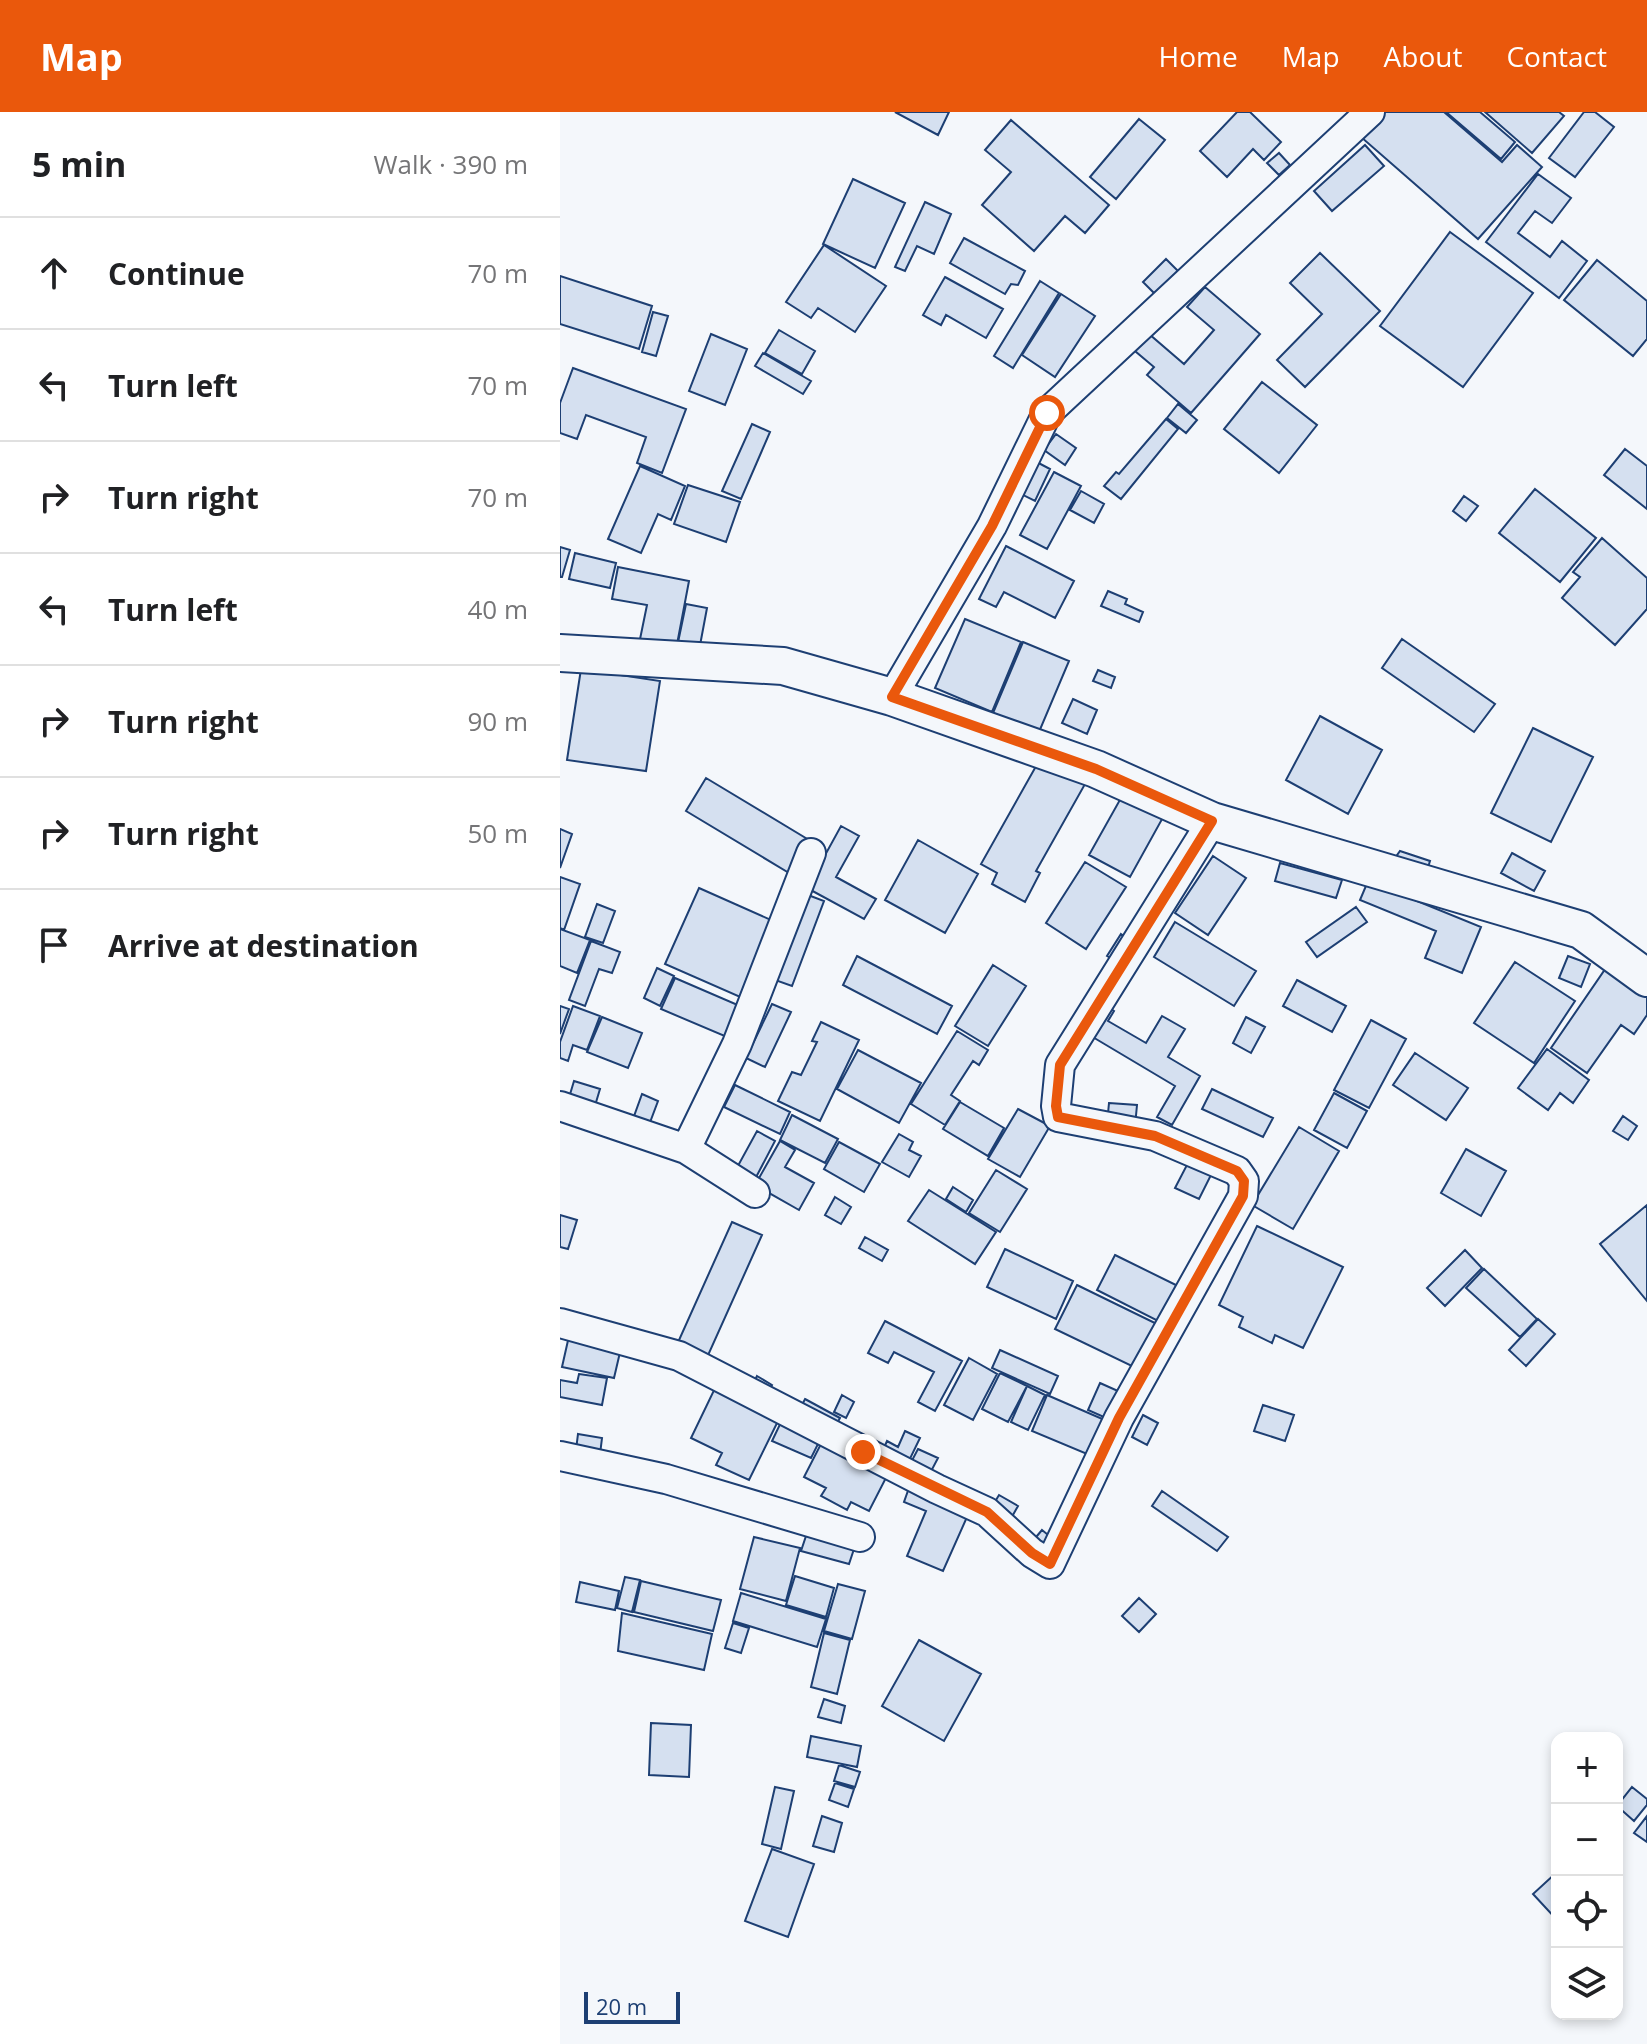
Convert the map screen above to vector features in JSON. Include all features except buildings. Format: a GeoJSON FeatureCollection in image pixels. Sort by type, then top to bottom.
{"type":"FeatureCollection","features":[{"type":"Feature","properties":{"kind":"street"},"geometry":{"type":"LineString","coordinates":[[892,697],[992,526],[1047,413],[1370,112]]}},
{"type":"Feature","properties":{"kind":"street"},"geometry":{"type":"LineString","coordinates":[[560,653],[783,666],[892,697],[1096,769],[1212,821],[1581,930],[1647,978]]}},
{"type":"Feature","properties":{"kind":"street"},"geometry":{"type":"LineString","coordinates":[[560,1323],[679,1356],[987,1512],[1032,1553],[1050,1564],[1119,1418],[1243,1196],[1244,1181],[1237,1171],[1155,1136],[1058,1117],[1056,1106],[1060,1065],[1212,821]]}},
{"type":"Feature","properties":{"kind":"street"},"geometry":{"type":"LineString","coordinates":[[686,1149],[737,1044],[811,853]]}},
{"type":"Feature","properties":{"kind":"street"},"geometry":{"type":"LineString","coordinates":[[560,1106],[686,1149],[755,1193]]}},
{"type":"Feature","properties":{"kind":"street"},"geometry":{"type":"LineString","coordinates":[[560,1456],[666,1479],[860,1537]]}},
{"type":"Feature","properties":{"kind":"route"},"geometry":{"type":"LineString","coordinates":[[863,1452],[987,1512],[1032,1553],[1050,1564],[1119,1418],[1243,1196],[1244,1181],[1237,1171],[1155,1136],[1058,1117],[1056,1106],[1060,1065],[1212,821],[1096,769],[892,697],[992,526],[1047,413]]}}]}
